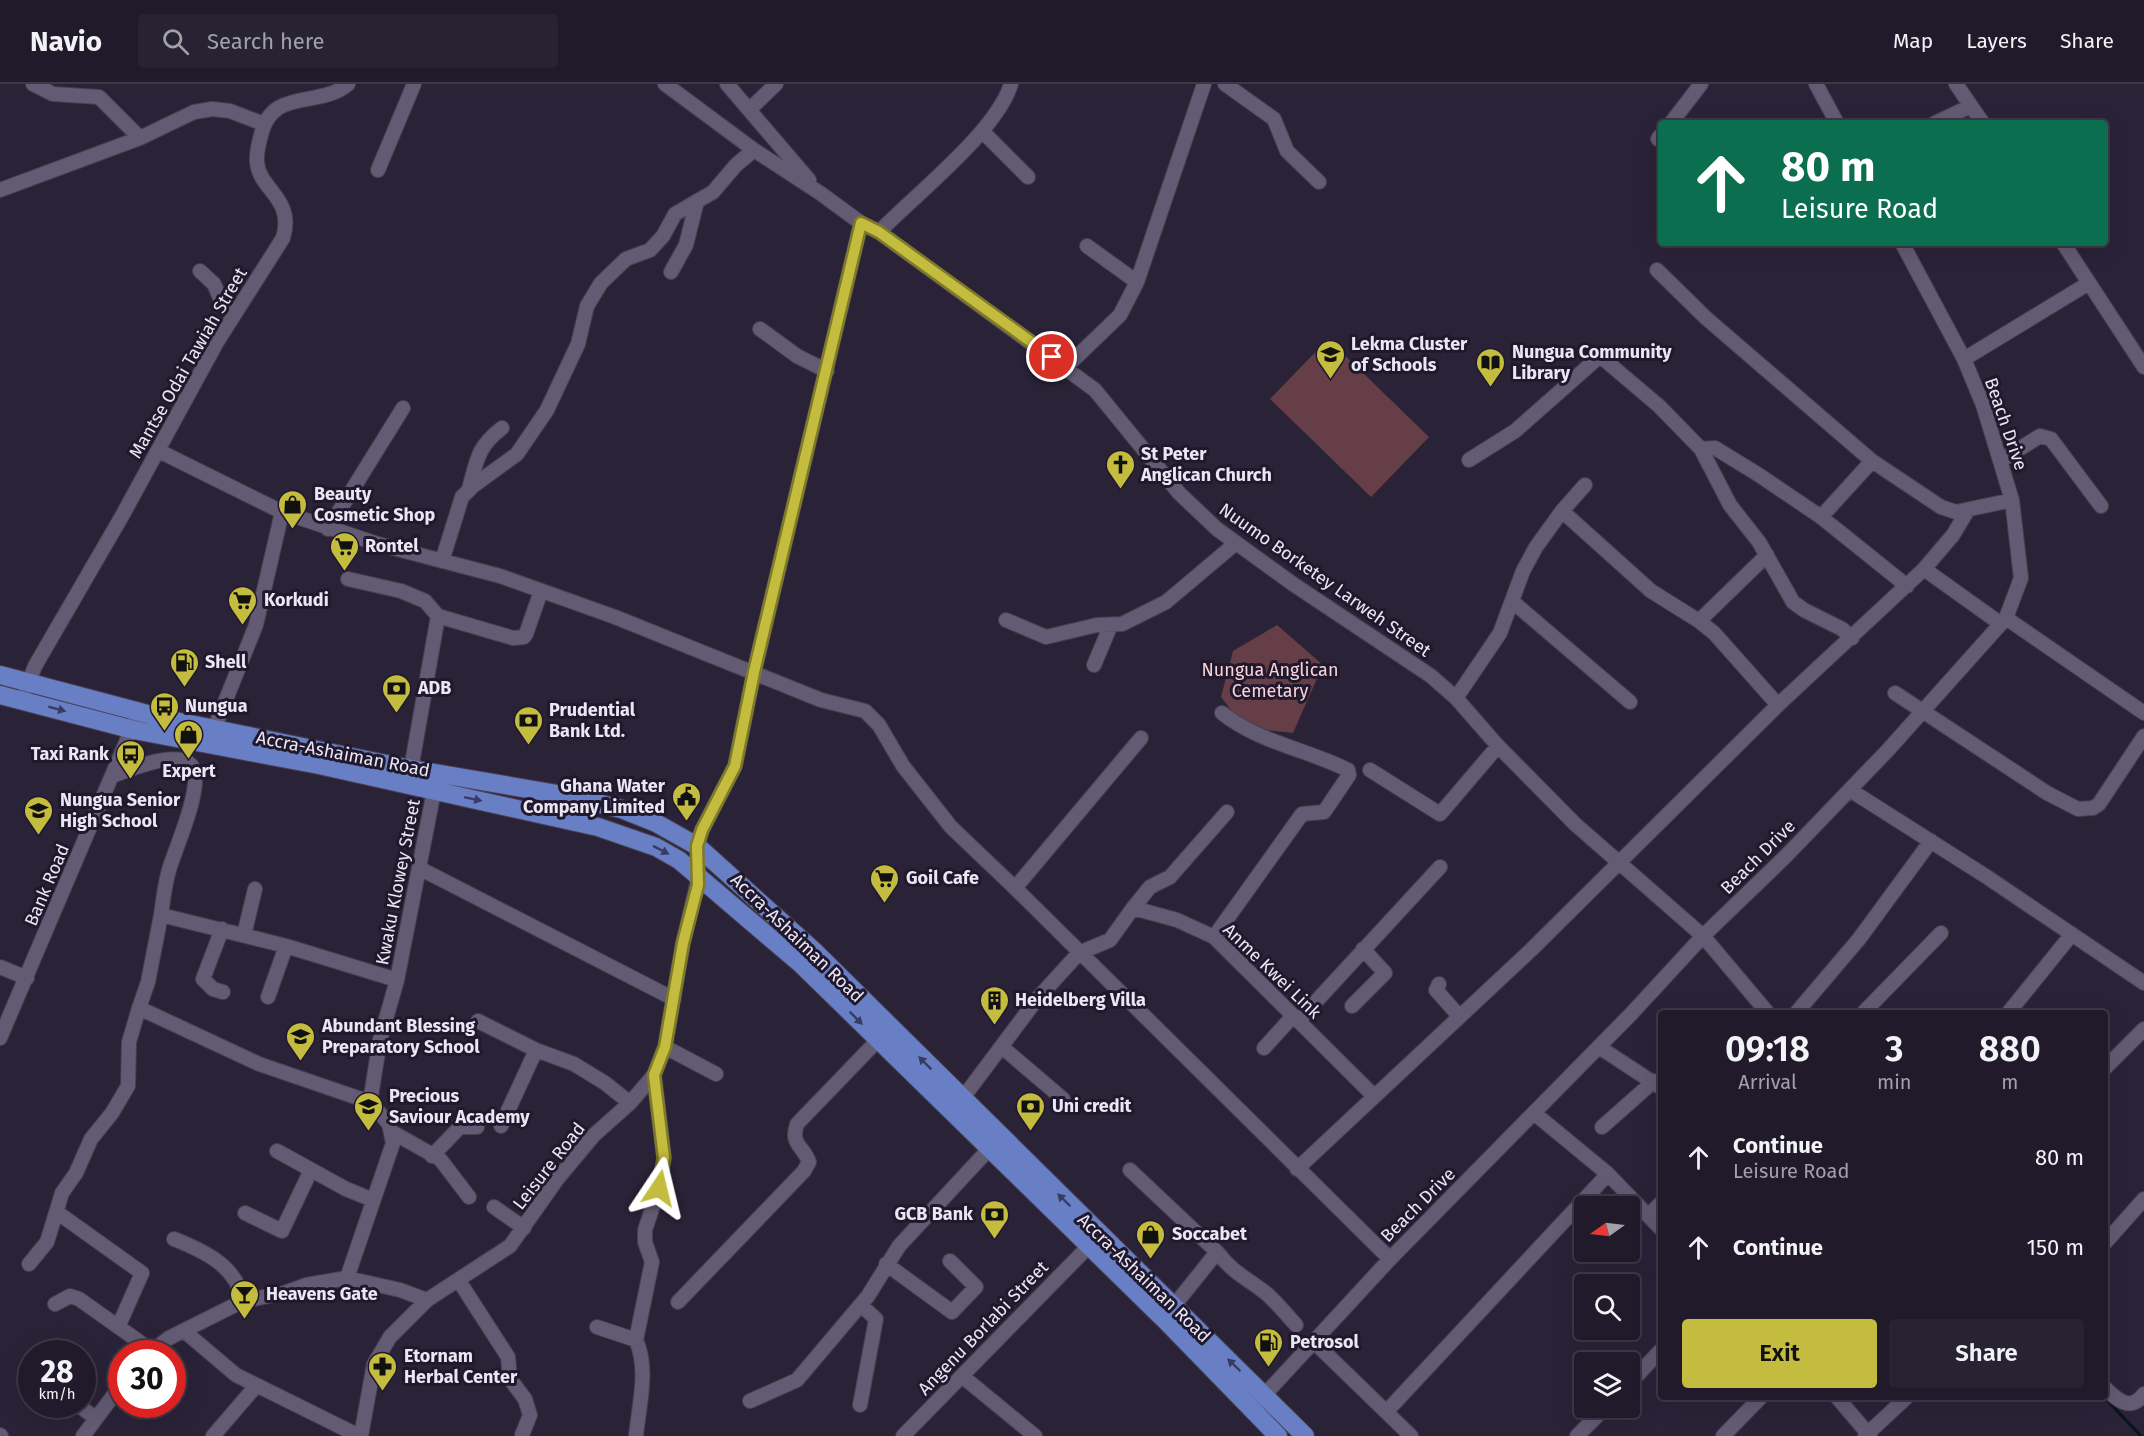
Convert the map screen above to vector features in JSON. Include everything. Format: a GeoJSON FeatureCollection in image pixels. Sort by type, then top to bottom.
{"type":"FeatureCollection","features":[{"type":"Feature","properties":{"kind":"main road","name":"Accra-Ashaiman Road"},"geometry":{"type":"LineString","coordinates":[[0,675],[25,691],[134,730],[319,765],[598,826],[656,847],[699,876],[802,965],[1089,1246],[1258,1401],[1305,1436]]}},
{"type":"Feature","properties":{"kind":"main road","name":"Accra-Ashaiman Road"},"geometry":{"type":"LineString","coordinates":[[0,695],[25,691],[139,712],[411,769],[569,796],[621,810],[656,823],[697,846],[814,951],[1173,1307],[1258,1401],[1278,1436]]}},
{"type":"Feature","properties":{"kind":"street"},"geometry":{"type":"LineString","coordinates":[[33,84],[53,94],[99,97],[140,138]]}},
{"type":"Feature","properties":{"kind":"street"},"geometry":{"type":"LineString","coordinates":[[0,190],[140,138],[194,112],[212,109],[230,111],[264,124],[280,106],[327,96],[348,84]]}},
{"type":"Feature","properties":{"kind":"street"},"geometry":{"type":"LineString","coordinates":[[378,170],[414,84]]}},
{"type":"Feature","properties":{"kind":"street"},"geometry":{"type":"LineString","coordinates":[[665,84],[754,150],[820,192]]}},
{"type":"Feature","properties":{"kind":"street"},"geometry":{"type":"LineString","coordinates":[[727,84],[820,192]]}},
{"type":"Feature","properties":{"kind":"street"},"geometry":{"type":"LineString","coordinates":[[750,109],[776,84]]}},
{"type":"Feature","properties":{"kind":"street"},"geometry":{"type":"LineString","coordinates":[[879,232],[982,132],[1008,94],[1011,84]]}},
{"type":"Feature","properties":{"kind":"street"},"geometry":{"type":"LineString","coordinates":[[1066,367],[1120,315],[1137,282],[1204,84]]}},
{"type":"Feature","properties":{"kind":"street"},"geometry":{"type":"LineString","coordinates":[[1225,84],[1274,119],[1287,151],[1319,182]]}},
{"type":"Feature","properties":{"kind":"street"},"geometry":{"type":"LineString","coordinates":[[1673,120],[1701,84]]}},
{"type":"Feature","properties":{"kind":"street"},"geometry":{"type":"LineString","coordinates":[[1816,84],[1835,120]]}},
{"type":"Feature","properties":{"kind":"street"},"geometry":{"type":"LineString","coordinates":[[1956,84],[1981,120]]}},
{"type":"Feature","properties":{"kind":"street"},"geometry":{"type":"LineString","coordinates":[[1941,120],[1971,106]]}},
{"type":"Feature","properties":{"kind":"street","name":"Mantse Odai Tawiah Street"},"geometry":{"type":"LineString","coordinates":[[25,691],[235,311],[277,247],[286,228],[281,206],[260,173],[257,163],[264,124]]}},
{"type":"Feature","properties":{"kind":"street"},"geometry":{"type":"LineString","coordinates":[[982,132],[1028,177]]}},
{"type":"Feature","properties":{"kind":"street"},"geometry":{"type":"LineString","coordinates":[[442,561],[462,497],[469,489],[517,454],[547,410],[578,344],[587,306],[601,284],[626,259],[650,250],[663,236],[675,214],[713,192],[736,165],[754,150]]}},
{"type":"Feature","properties":{"kind":"street","name":"Nuumo Borketey Larweh Street"},"geometry":{"type":"LineString","coordinates":[[820,192],[1066,367],[1104,400],[1179,493],[1236,543],[1431,676],[1456,698],[1498,746],[1575,824],[1621,861],[1703,936],[1765,1010]]}},
{"type":"Feature","properties":{"kind":"street"},"geometry":{"type":"LineString","coordinates":[[671,272],[686,245],[697,201]]}},
{"type":"Feature","properties":{"kind":"street"},"geometry":{"type":"LineString","coordinates":[[697,846],[702,830],[735,766],[754,672],[861,223]]}},
{"type":"Feature","properties":{"kind":"street"},"geometry":{"type":"LineString","coordinates":[[1087,246],[1137,282]]}},
{"type":"Feature","properties":{"kind":"street","name":"Beach Drive"},"geometry":{"type":"LineString","coordinates":[[1258,1401],[1390,1258],[1599,1047],[1703,936],[1850,790],[2004,621],[2021,578],[2012,500],[1983,405],[1964,359],[1904,246]]}},
{"type":"Feature","properties":{"kind":"street"},"geometry":{"type":"LineString","coordinates":[[2065,246],[2144,367]]}},
{"type":"Feature","properties":{"kind":"street"},"geometry":{"type":"LineString","coordinates":[[1657,270],[1706,318],[1872,461],[1948,511],[1968,510],[2012,500]]}},
{"type":"Feature","properties":{"kind":"street"},"geometry":{"type":"LineString","coordinates":[[200,271],[214,284],[220,298],[235,311]]}},
{"type":"Feature","properties":{"kind":"street"},"geometry":{"type":"LineString","coordinates":[[1964,359],[2089,283]]}},
{"type":"Feature","properties":{"kind":"street"},"geometry":{"type":"LineString","coordinates":[[760,329],[797,357],[827,371]]}},
{"type":"Feature","properties":{"kind":"street"},"geometry":{"type":"LineString","coordinates":[[1469,460],[1515,431],[1562,391],[1593,359],[1600,356],[1659,405],[1701,449],[1730,505],[1767,555],[1793,602],[1842,629],[1852,638]]}},
{"type":"Feature","properties":{"kind":"street"},"geometry":{"type":"LineString","coordinates":[[328,529],[403,408]]}},
{"type":"Feature","properties":{"kind":"street"},"geometry":{"type":"LineString","coordinates":[[469,489],[476,456],[489,438],[502,428]]}},
{"type":"Feature","properties":{"kind":"street"},"geometry":{"type":"LineString","coordinates":[[2000,461],[2040,435],[2046,436],[2051,439],[2101,507]]}},
{"type":"Feature","properties":{"kind":"street"},"geometry":{"type":"LineString","coordinates":[[1701,449],[1714,448],[1821,518],[1907,586]]}},
{"type":"Feature","properties":{"kind":"street"},"geometry":{"type":"LineString","coordinates":[[159,451],[282,512],[328,529],[500,576],[615,617],[821,700],[865,711],[872,716],[925,796],[951,827],[1390,1258]]}},
{"type":"Feature","properties":{"kind":"street"},"geometry":{"type":"LineString","coordinates":[[1821,518],[1872,461]]}},
{"type":"Feature","properties":{"kind":"street"},"geometry":{"type":"LineString","coordinates":[[1456,698],[1500,633],[1523,572],[1536,547],[1562,511],[1585,485]]}},
{"type":"Feature","properties":{"kind":"street"},"geometry":{"type":"LineString","coordinates":[[1297,1169],[1621,861],[1778,705],[1907,586],[1953,535],[1968,510]]}},
{"type":"Feature","properties":{"kind":"street"},"geometry":{"type":"LineString","coordinates":[[1562,511],[1651,591],[1700,621],[1726,645],[1778,705]]}},
{"type":"Feature","properties":{"kind":"street"},"geometry":{"type":"LineString","coordinates":[[214,729],[256,625],[282,512]]}},
{"type":"Feature","properties":{"kind":"street"},"geometry":{"type":"LineString","coordinates":[[1006,620],[1046,637],[1097,625],[1110,627],[1122,624],[1166,602],[1236,543]]}},
{"type":"Feature","properties":{"kind":"street"},"geometry":{"type":"LineString","coordinates":[[1700,621],[1767,555]]}},
{"type":"Feature","properties":{"kind":"street"},"geometry":{"type":"LineString","coordinates":[[1924,569],[2143,710]]}},
{"type":"Feature","properties":{"kind":"street"},"geometry":{"type":"LineString","coordinates":[[348,579],[401,591],[425,601],[438,616],[519,639],[524,638],[529,628],[541,591]]}},
{"type":"Feature","properties":{"kind":"street"},"geometry":{"type":"LineString","coordinates":[[1513,602],[1630,702]]}},
{"type":"Feature","properties":{"kind":"street"},"geometry":{"type":"LineString","coordinates":[[411,769],[438,616]]}},
{"type":"Feature","properties":{"kind":"street"},"geometry":{"type":"LineString","coordinates":[[1094,665],[1110,627]]}},
{"type":"Feature","properties":{"kind":"street"},"geometry":{"type":"LineString","coordinates":[[1895,693],[1922,713],[2047,793],[2078,809],[2093,808],[2099,804],[2144,736]]}},
{"type":"Feature","properties":{"kind":"street","name":"Bank Road"},"geometry":{"type":"LineString","coordinates":[[0,1038],[112,776],[134,730],[139,712]]}},
{"type":"Feature","properties":{"kind":"street"},"geometry":{"type":"LineString","coordinates":[[1214,937],[1297,820],[1305,812],[1324,812],[1349,775],[1348,770],[1329,761],[1265,740],[1236,724],[1222,713]]}},
{"type":"Feature","properties":{"kind":"street"},"geometry":{"type":"LineString","coordinates":[[1015,888],[1141,738]]}},
{"type":"Feature","properties":{"kind":"street"},"geometry":{"type":"LineString","coordinates":[[1370,770],[1440,814],[1498,746]]}},
{"type":"Feature","properties":{"kind":"street"},"geometry":{"type":"LineString","coordinates":[[29,1264],[46,1242],[58,1213],[62,1193],[76,1173],[91,1139],[112,1113],[128,1086],[129,1042],[147,982],[169,869],[192,799],[195,773],[191,765],[185,761],[171,759],[147,763],[112,776]]}},
{"type":"Feature","properties":{"kind":"street"},"geometry":{"type":"LineString","coordinates":[[1850,790],[2144,982]]}},
{"type":"Feature","properties":{"kind":"street","name":"Kwaku Klowey Street"},"geometry":{"type":"LineString","coordinates":[[370,1102],[380,1040],[397,980],[434,791]]}},
{"type":"Feature","properties":{"kind":"street"},"geometry":{"type":"LineString","coordinates":[[962,1099],[1036,999],[1079,953],[1110,940],[1150,887],[1170,877],[1227,812]]}},
{"type":"Feature","properties":{"kind":"street"},"geometry":{"type":"LineString","coordinates":[[1799,1010],[1859,939],[1931,841]]}},
{"type":"Feature","properties":{"kind":"street","name":"Leisure Road"},"geometry":{"type":"LineString","coordinates":[[360,1436],[374,1364],[390,1337],[428,1300],[510,1246],[558,1178],[594,1135],[630,1103],[654,1075],[665,1047],[683,943],[699,876],[697,846]]}},
{"type":"Feature","properties":{"kind":"street"},"geometry":{"type":"LineString","coordinates":[[1264,1048],[1363,949],[1440,867]]}},
{"type":"Feature","properties":{"kind":"street"},"geometry":{"type":"LineString","coordinates":[[419,868],[674,999]]}},
{"type":"Feature","properties":{"kind":"street"},"geometry":{"type":"LineString","coordinates":[[244,935],[255,889]]}},
{"type":"Feature","properties":{"kind":"street","name":"Anme Kwei Link"},"geometry":{"type":"LineString","coordinates":[[1133,908],[1178,920],[1214,937],[1374,1096]]}},
{"type":"Feature","properties":{"kind":"street"},"geometry":{"type":"LineString","coordinates":[[160,915],[286,946],[397,980]]}},
{"type":"Feature","properties":{"kind":"street"},"geometry":{"type":"LineString","coordinates":[[222,929],[203,979],[213,989],[223,992]]}},
{"type":"Feature","properties":{"kind":"street"},"geometry":{"type":"LineString","coordinates":[[1866,1010],[1941,933]]}},
{"type":"Feature","properties":{"kind":"street"},"geometry":{"type":"LineString","coordinates":[[2011,1010],[2072,934]]}},
{"type":"Feature","properties":{"kind":"street"},"geometry":{"type":"LineString","coordinates":[[268,997],[286,946]]}},
{"type":"Feature","properties":{"kind":"street"},"geometry":{"type":"LineString","coordinates":[[1352,1006],[1385,973],[1381,964],[1363,949]]}},
{"type":"Feature","properties":{"kind":"street"},"geometry":{"type":"LineString","coordinates":[[0,967],[27,978]]}},
{"type":"Feature","properties":{"kind":"street"},"geometry":{"type":"LineString","coordinates":[[1439,984],[1436,990],[1439,996],[1459,1016]]}},
{"type":"Feature","properties":{"kind":"street"},"geometry":{"type":"LineString","coordinates":[[139,1008],[259,1064],[370,1102],[389,1124],[393,1143],[347,1278]]}},
{"type":"Feature","properties":{"kind":"street"},"geometry":{"type":"LineString","coordinates":[[478,1021],[536,1050],[574,1064],[605,1083],[630,1103]]}},
{"type":"Feature","properties":{"kind":"street"},"geometry":{"type":"LineString","coordinates":[[2108,1065],[2144,1029]]}},
{"type":"Feature","properties":{"kind":"street"},"geometry":{"type":"LineString","coordinates":[[678,1302],[804,1171],[809,1162],[794,1135],[797,1124],[878,1040]]}},
{"type":"Feature","properties":{"kind":"street"},"geometry":{"type":"LineString","coordinates":[[665,1047],[716,1074]]}},
{"type":"Feature","properties":{"kind":"street"},"geometry":{"type":"LineString","coordinates":[[1002,1047],[1063,1099]]}},
{"type":"Feature","properties":{"kind":"street"},"geometry":{"type":"LineString","coordinates":[[1599,1047],[1657,1084],[1602,1126]]}},
{"type":"Feature","properties":{"kind":"street"},"geometry":{"type":"LineString","coordinates":[[501,1125],[536,1050]]}},
{"type":"Feature","properties":{"kind":"street"},"geometry":{"type":"LineString","coordinates":[[636,1436],[643,1380],[643,1356],[636,1340],[652,1262],[645,1242],[645,1230],[659,1188],[664,1158],[654,1075]]}},
{"type":"Feature","properties":{"kind":"street"},"geometry":{"type":"LineString","coordinates":[[1534,1113],[1608,1174],[1658,1226]]}},
{"type":"Feature","properties":{"kind":"street"},"geometry":{"type":"LineString","coordinates":[[432,1156],[460,1127],[477,1127]]}},
{"type":"Feature","properties":{"kind":"street"},"geometry":{"type":"LineString","coordinates":[[392,1132],[447,1166],[469,1197]]}},
{"type":"Feature","properties":{"kind":"street"},"geometry":{"type":"LineString","coordinates":[[750,1401],[797,1380],[861,1305],[899,1246],[990,1148]]}},
{"type":"Feature","properties":{"kind":"street"},"geometry":{"type":"LineString","coordinates":[[277,1151],[373,1200]]}},
{"type":"Feature","properties":{"kind":"street"},"geometry":{"type":"LineString","coordinates":[[245,1213],[282,1231],[311,1170]]}},
{"type":"Feature","properties":{"kind":"street"},"geometry":{"type":"LineString","coordinates":[[1130,1170],[1218,1252],[1228,1266],[1266,1294],[1296,1325]]}},
{"type":"Feature","properties":{"kind":"street"},"geometry":{"type":"LineString","coordinates":[[1387,1411],[1608,1174]]}},
{"type":"Feature","properties":{"kind":"street"},"geometry":{"type":"LineString","coordinates":[[2108,1240],[2144,1199]]}},
{"type":"Feature","properties":{"kind":"street"},"geometry":{"type":"LineString","coordinates":[[1649,1215],[1658,1206]]}},
{"type":"Feature","properties":{"kind":"street"},"geometry":{"type":"LineString","coordinates":[[494,1207],[524,1227]]}},
{"type":"Feature","properties":{"kind":"street"},"geometry":{"type":"LineString","coordinates":[[58,1213],[142,1273],[119,1325]]}},
{"type":"Feature","properties":{"kind":"street"},"geometry":{"type":"LineString","coordinates":[[174,1239],[212,1256],[241,1287],[243,1301]]}},
{"type":"Feature","properties":{"kind":"street","name":"Angenu Borlabi Street"},"geometry":{"type":"LineString","coordinates":[[903,1436],[1089,1246]]}},
{"type":"Feature","properties":{"kind":"street"},"geometry":{"type":"LineString","coordinates":[[1173,1307],[1218,1252]]}},
{"type":"Feature","properties":{"kind":"street"},"geometry":{"type":"LineString","coordinates":[[886,1264],[952,1312],[976,1287],[950,1262]]}},
{"type":"Feature","properties":{"kind":"street"},"geometry":{"type":"LineString","coordinates":[[169,1340],[243,1301],[284,1293],[306,1285],[347,1278],[400,1290],[428,1300]]}},
{"type":"Feature","properties":{"kind":"street"},"geometry":{"type":"LineString","coordinates":[[459,1281],[508,1357],[510,1379],[525,1399],[530,1415],[522,1435]]}},
{"type":"Feature","properties":{"kind":"street"},"geometry":{"type":"LineString","coordinates":[[55,1304],[70,1296],[79,1299],[119,1325],[136,1340]]}},
{"type":"Feature","properties":{"kind":"street"},"geometry":{"type":"LineString","coordinates":[[860,1405],[876,1319],[861,1305]]}},
{"type":"Feature","properties":{"kind":"street"},"geometry":{"type":"LineString","coordinates":[[597,1328],[636,1340]]}},
{"type":"Feature","properties":{"kind":"street"},"geometry":{"type":"LineString","coordinates":[[184,1331],[236,1376],[360,1436]]}},
{"type":"Feature","properties":{"kind":"street"},"geometry":{"type":"LineString","coordinates":[[1313,1341],[1411,1436]]}},
{"type":"Feature","properties":{"kind":"street"},"geometry":{"type":"LineString","coordinates":[[1640,1372],[1658,1353]]}},
{"type":"Feature","properties":{"kind":"street"},"geometry":{"type":"LineString","coordinates":[[962,1376],[1035,1436]]}},
{"type":"Feature","properties":{"kind":"street"},"geometry":{"type":"LineString","coordinates":[[213,1436],[256,1386]]}},
{"type":"Feature","properties":{"kind":"street"},"geometry":{"type":"LineString","coordinates":[[2108,1390],[2123,1403],[2132,1403],[2144,1394]]}},
{"type":"Feature","properties":{"kind":"street"},"geometry":{"type":"LineString","coordinates":[[1723,1436],[1758,1400]]}},
{"type":"Feature","properties":{"kind":"street"},"geometry":{"type":"LineString","coordinates":[[1839,1400],[1867,1435],[1904,1400]]}},
{"type":"Feature","properties":{"kind":"street"},"geometry":{"type":"LineString","coordinates":[[96,1417],[108,1402]]}},
{"type":"Feature","properties":{"kind":"street"},"geometry":{"type":"LineString","coordinates":[[83,1436],[95,1418]]}},
{"type":"Feature","properties":{"kind":"street"},"geometry":{"type":"LineString","coordinates":[[1577,1436],[1595,1418]]}},
{"type":"Feature","properties":{"kind":"green space"},"geometry":{"type":"Polygon","coordinates":[[[1328,339],[1429,437],[1371,497],[1270,399],[1328,339]]]}},
{"type":"Feature","properties":{"kind":"green space","name":"Nungua Anglican Cemetary"},"geometry":{"type":"Polygon","coordinates":[[[1277,625],[1323,665],[1293,733],[1245,728],[1221,697],[1233,651],[1277,625]]]}},
{"type":"Feature","properties":{"kind":"waterway"},"geometry":{"type":"LineString","coordinates":[[2107,1400],[2141,1436]]}},
{"type":"Feature","properties":{"kind":"place","name":"Lekma Cluster of Schools"},"geometry":{"type":"Point","coordinates":[1330,380]}},
{"type":"Feature","properties":{"kind":"place","name":"Nungua Community Library"},"geometry":{"type":"Point","coordinates":[1491,388]}},
{"type":"Feature","properties":{"kind":"place","name":"St Peter Anglican Church"},"geometry":{"type":"Point","coordinates":[1120,490]}},
{"type":"Feature","properties":{"kind":"place","name":"Beauty Cosmetic Shop"},"geometry":{"type":"Point","coordinates":[293,530]}},
{"type":"Feature","properties":{"kind":"place","name":"Rontel"},"geometry":{"type":"Point","coordinates":[344,572]}},
{"type":"Feature","properties":{"kind":"place","name":"Korkudi"},"geometry":{"type":"Point","coordinates":[243,626]}},
{"type":"Feature","properties":{"kind":"place","name":"Shell"},"geometry":{"type":"Point","coordinates":[184,688]}},
{"type":"Feature","properties":{"kind":"place","name":"ADB"},"geometry":{"type":"Point","coordinates":[397,714]}},
{"type":"Feature","properties":{"kind":"place","name":"Nungua"},"geometry":{"type":"Point","coordinates":[164,732]}},
{"type":"Feature","properties":{"kind":"place","name":"Prudential Bank Ltd."},"geometry":{"type":"Point","coordinates":[528,746]}},
{"type":"Feature","properties":{"kind":"place","name":"Expert"},"geometry":{"type":"Point","coordinates":[189,760]}},
{"type":"Feature","properties":{"kind":"place","name":"Taxi Rank"},"geometry":{"type":"Point","coordinates":[130,780]}},
{"type":"Feature","properties":{"kind":"place","name":"Ghana Water Company Limited"},"geometry":{"type":"Point","coordinates":[686,822]}},
{"type":"Feature","properties":{"kind":"place","name":"Nungua Senior High School"},"geometry":{"type":"Point","coordinates":[39,836]}},
{"type":"Feature","properties":{"kind":"place","name":"Goil Cafe"},"geometry":{"type":"Point","coordinates":[885,904]}},
{"type":"Feature","properties":{"kind":"place","name":"Heidelberg Villa"},"geometry":{"type":"Point","coordinates":[994,1026]}},
{"type":"Feature","properties":{"kind":"place","name":"Abundant Blessing Preparatory School"},"geometry":{"type":"Point","coordinates":[301,1062]}},
{"type":"Feature","properties":{"kind":"place","name":"Precious Saviour Academy"},"geometry":{"type":"Point","coordinates":[368,1132]}},
{"type":"Feature","properties":{"kind":"place","name":"Uni credit"},"geometry":{"type":"Point","coordinates":[1031,1132]}},
{"type":"Feature","properties":{"kind":"place","name":"GCB Bank"},"geometry":{"type":"Point","coordinates":[994,1240]}},
{"type":"Feature","properties":{"kind":"place","name":"Soccabet"},"geometry":{"type":"Point","coordinates":[1151,1260]}},
{"type":"Feature","properties":{"kind":"place","name":"Heavens Gate"},"geometry":{"type":"Point","coordinates":[245,1320]}},
{"type":"Feature","properties":{"kind":"place","name":"Petrosol"},"geometry":{"type":"Point","coordinates":[1269,1368]}},
{"type":"Feature","properties":{"kind":"place","name":"Etornam Herbal Center"},"geometry":{"type":"Point","coordinates":[383,1392]}},
{"type":"Feature","properties":{"kind":"route"},"geometry":{"type":"LineString","coordinates":[[659,1188],[664,1158],[654,1075],[665,1047],[683,943],[698,885],[697,846],[702,830],[735,766],[754,672],[861,223],[879,232],[1052,357]]}}]}
